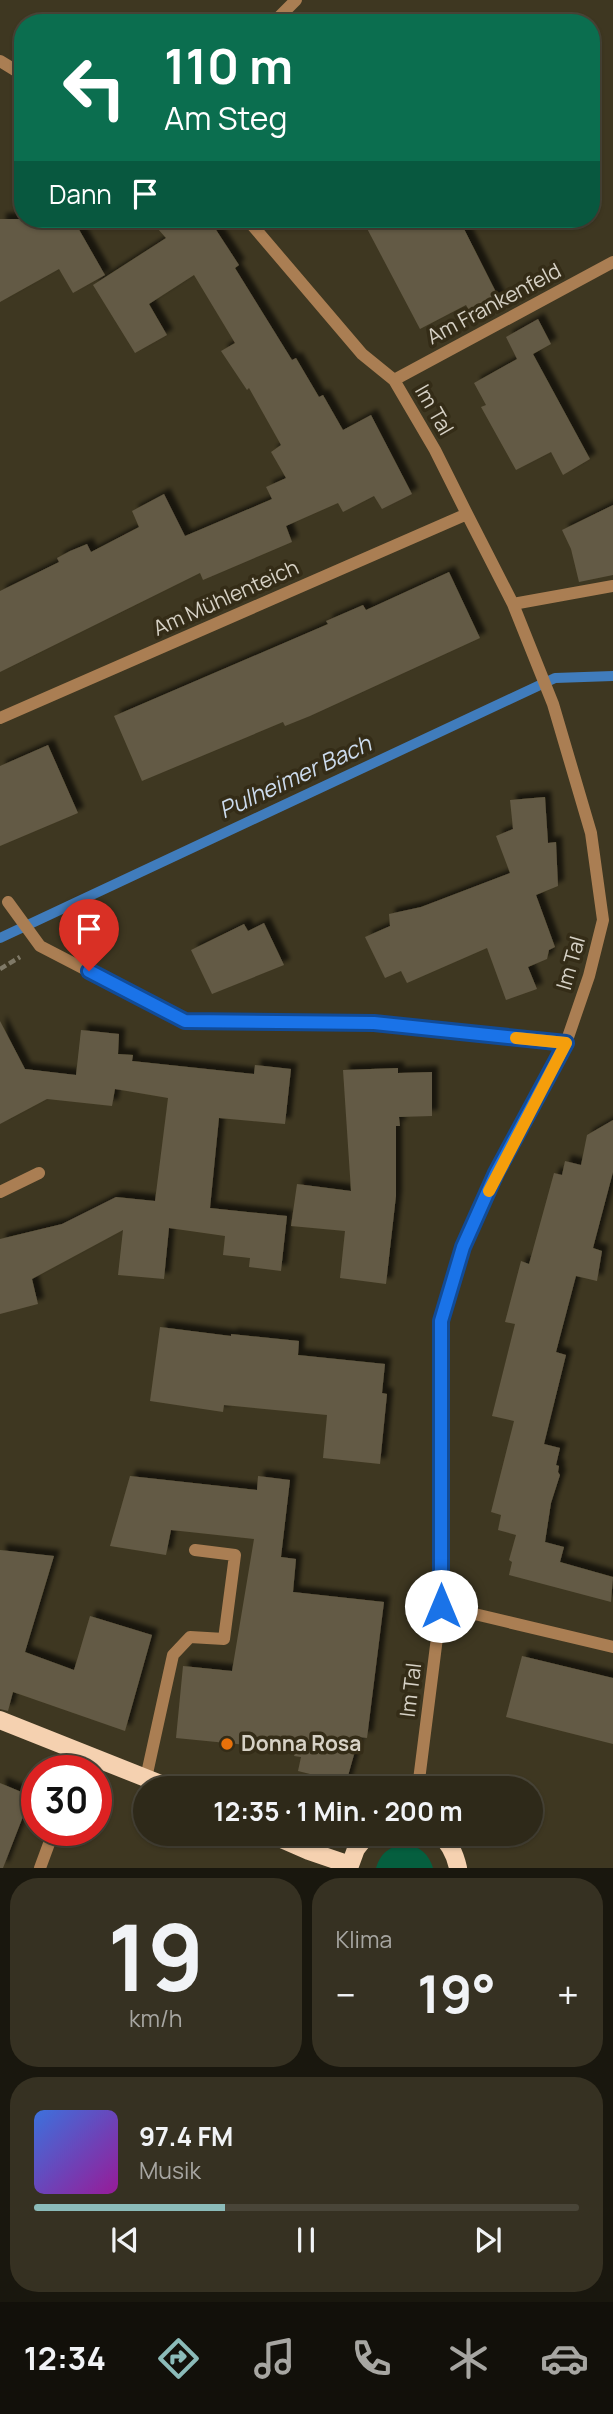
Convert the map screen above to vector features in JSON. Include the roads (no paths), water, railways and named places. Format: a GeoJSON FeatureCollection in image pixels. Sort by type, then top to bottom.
{"type":"FeatureCollection","features":[{"type":"Feature","properties":{"kind":"main road"},"geometry":{"type":"LineString","coordinates":[[0,1720],[141,1776]]}},
{"type":"Feature","properties":{"kind":"main road"},"geometry":{"type":"LineString","coordinates":[[298,1846],[349,1866],[358,1846]]}},
{"type":"Feature","properties":{"kind":"main road"},"geometry":{"type":"LineString","coordinates":[[450,1846],[458,1868]]}},
{"type":"Feature","properties":{"kind":"street"},"geometry":{"type":"LineString","coordinates":[[281,14],[296,0]]}},
{"type":"Feature","properties":{"kind":"street","name":"Im Tal"},"geometry":{"type":"LineString","coordinates":[[255,228],[362,354],[394,380],[435,450],[513,604],[553,704],[591,833],[608,921],[566,1043],[496,1173],[463,1247],[441,1321],[441,1606],[420,1776]]}},
{"type":"Feature","properties":{"kind":"street","name":"Am Frankenfeld"},"geometry":{"type":"LineString","coordinates":[[394,380],[613,262]]}},
{"type":"Feature","properties":{"kind":"street","name":"Am Mühlenteich"},"geometry":{"type":"LineString","coordinates":[[0,718],[467,514]]}},
{"type":"Feature","properties":{"kind":"street"},"geometry":{"type":"LineString","coordinates":[[513,604],[613,586]]}},
{"type":"Feature","properties":{"kind":"street"},"geometry":{"type":"LineString","coordinates":[[8,902],[40,946],[185,1021],[374,1023],[566,1043]]}},
{"type":"Feature","properties":{"kind":"street"},"geometry":{"type":"LineString","coordinates":[[0,1192],[39,1173]]}},
{"type":"Feature","properties":{"kind":"street"},"geometry":{"type":"LineString","coordinates":[[146,1776],[173,1655],[190,1637],[224,1639],[235,1555],[195,1550]]}},
{"type":"Feature","properties":{"kind":"street"},"geometry":{"type":"LineString","coordinates":[[441,1606],[613,1647]]}},
{"type":"Feature","properties":{"kind":"street"},"geometry":{"type":"LineString","coordinates":[[40,1868],[48,1846]]}},
{"type":"Feature","properties":{"kind":"waterway","name":"Pulheimer Bach"},"geometry":{"type":"LineString","coordinates":[[0,938],[555,678],[613,676]]}},
{"type":"Feature","properties":{"kind":"place","name":"Donna Rosa"},"geometry":{"type":"Point","coordinates":[227,1744]}}]}
